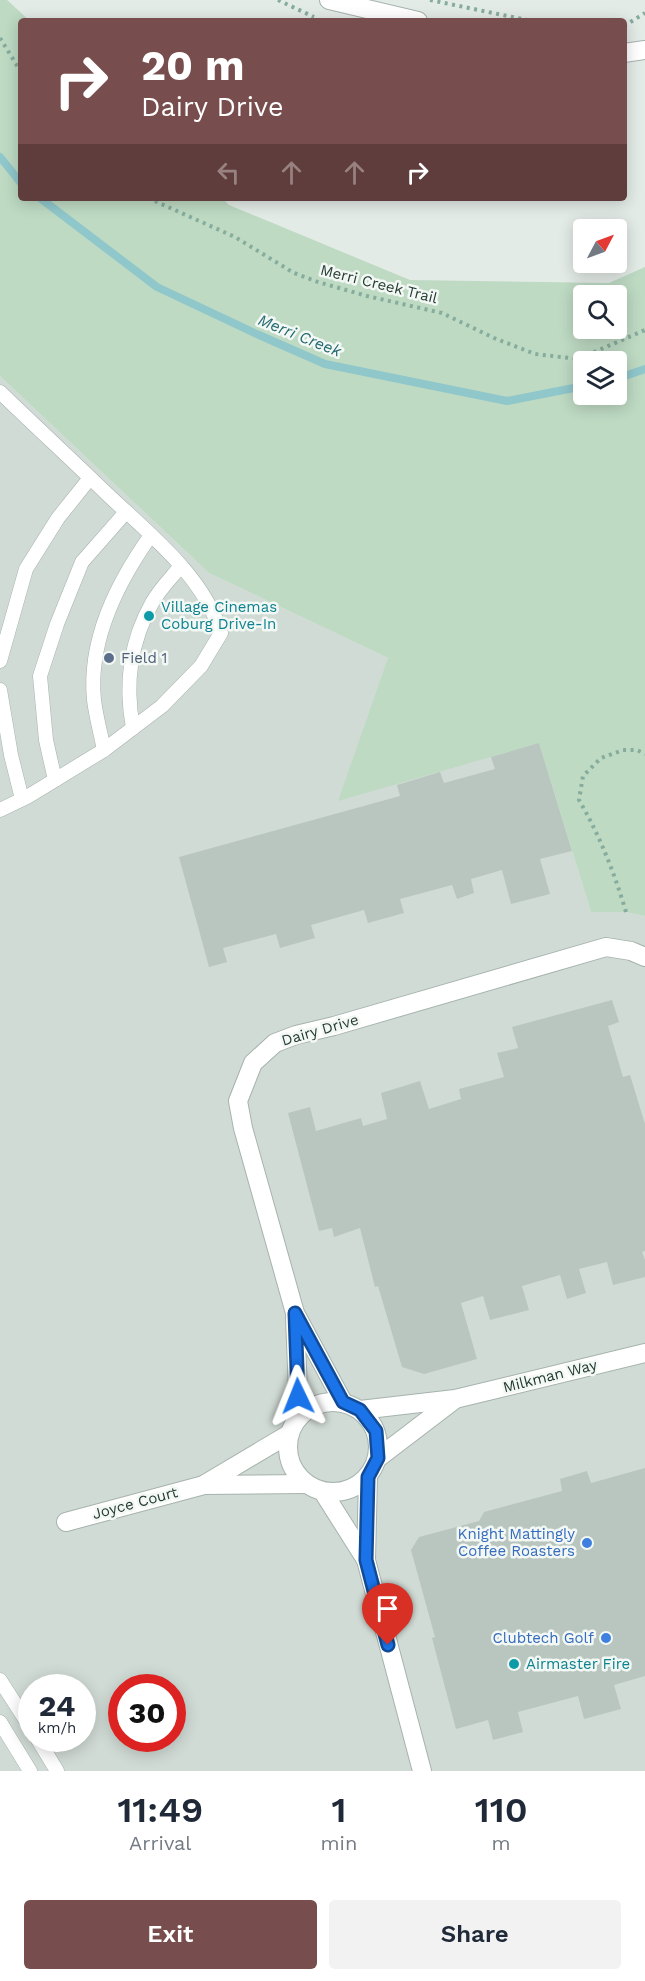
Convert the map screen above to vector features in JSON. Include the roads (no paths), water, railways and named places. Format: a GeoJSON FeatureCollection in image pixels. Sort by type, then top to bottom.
{"type":"FeatureCollection","features":[{"type":"Feature","properties":{"kind":"street"},"geometry":{"type":"LineString","coordinates":[[329,0],[405,18]]}},
{"type":"Feature","properties":{"kind":"street"},"geometry":{"type":"LineString","coordinates":[[627,53],[645,50]]}},
{"type":"Feature","properties":{"kind":"street","name":"Dairy Drive"},"geometry":{"type":"LineString","coordinates":[[343,1402],[295,1313],[243,1128],[238,1101],[253,1063],[275,1043],[296,1035],[606,947],[631,951],[645,957]]}},
{"type":"Feature","properties":{"kind":"street","name":"Dairy Drive"},"geometry":{"type":"LineString","coordinates":[[295,1313],[299,1416]]}},
{"type":"Feature","properties":{"kind":"street","name":"Milkman Way"},"geometry":{"type":"LineString","coordinates":[[360,1410],[455,1399],[645,1353]]}},
{"type":"Feature","properties":{"kind":"street","name":"Milkman Way"},"geometry":{"type":"LineString","coordinates":[[378,1458],[455,1399]]}},
{"type":"Feature","properties":{"kind":"street"},"geometry":{"type":"LineString","coordinates":[[366,1560],[315,1488],[290,1462],[289,1434],[299,1416],[318,1403],[343,1402],[360,1410],[376,1431],[378,1458],[368,1477],[366,1560],[422,1771]]}},
{"type":"Feature","properties":{"kind":"street","name":"Joyce Court"},"geometry":{"type":"LineString","coordinates":[[66,1522],[204,1485],[289,1434]]}},
{"type":"Feature","properties":{"kind":"street"},"geometry":{"type":"LineString","coordinates":[[315,1488],[347,1491],[368,1477]]}},
{"type":"Feature","properties":{"kind":"street","name":"Joyce Court"},"geometry":{"type":"LineString","coordinates":[[204,1485],[315,1488]]}},
{"type":"Feature","properties":{"kind":"lane"},"geometry":{"type":"LineString","coordinates":[[0,392],[151,536],[180,567],[201,591],[215,615],[221,633],[201,666],[162,706],[104,750],[0,810]]}},
{"type":"Feature","properties":{"kind":"lane"},"geometry":{"type":"LineString","coordinates":[[0,661],[26,569],[58,518],[90,478]]}},
{"type":"Feature","properties":{"kind":"lane"},"geometry":{"type":"LineString","coordinates":[[55,780],[46,740],[40,676],[57,624],[82,562],[126,512]]}},
{"type":"Feature","properties":{"kind":"lane"},"geometry":{"type":"LineString","coordinates":[[104,750],[94,700],[96,653],[114,597],[133,560],[151,536]]}},
{"type":"Feature","properties":{"kind":"lane"},"geometry":{"type":"LineString","coordinates":[[133,728],[129,705],[129,668],[140,630],[152,602],[180,567]]}},
{"type":"Feature","properties":{"kind":"lane"},"geometry":{"type":"LineString","coordinates":[[0,690],[11,754],[22,799]]}},
{"type":"Feature","properties":{"kind":"lane"},"geometry":{"type":"LineString","coordinates":[[0,1680],[18,1708]]}},
{"type":"Feature","properties":{"kind":"lane"},"geometry":{"type":"LineString","coordinates":[[0,1722],[30,1771]]}},
{"type":"Feature","properties":{"kind":"lane"},"geometry":{"type":"LineString","coordinates":[[45,1752],[57,1771]]}},
{"type":"Feature","properties":{"kind":"waterway","name":"Merri Creek"},"geometry":{"type":"LineString","coordinates":[[0,157],[18,179]]}},
{"type":"Feature","properties":{"kind":"waterway","name":"Merri Creek"},"geometry":{"type":"LineString","coordinates":[[44,201],[157,287],[325,364],[507,401],[573,388]]}},
{"type":"Feature","properties":{"kind":"waterway","name":"Merri Creek"},"geometry":{"type":"LineString","coordinates":[[627,375],[645,369]]}},
{"type":"Feature","properties":{"kind":"place","name":"Village Cinemas Coburg Drive-In"},"geometry":{"type":"Point","coordinates":[149,616]}},
{"type":"Feature","properties":{"kind":"place","name":"Field 1"},"geometry":{"type":"Point","coordinates":[109,658]}},
{"type":"Feature","properties":{"kind":"place","name":"Knight Mattingly Coffee Roasters"},"geometry":{"type":"Point","coordinates":[587,1543]}},
{"type":"Feature","properties":{"kind":"place","name":"Clubtech Golf"},"geometry":{"type":"Point","coordinates":[606,1638]}},
{"type":"Feature","properties":{"kind":"place","name":"Airmaster Fire"},"geometry":{"type":"Point","coordinates":[514,1664]}}]}
